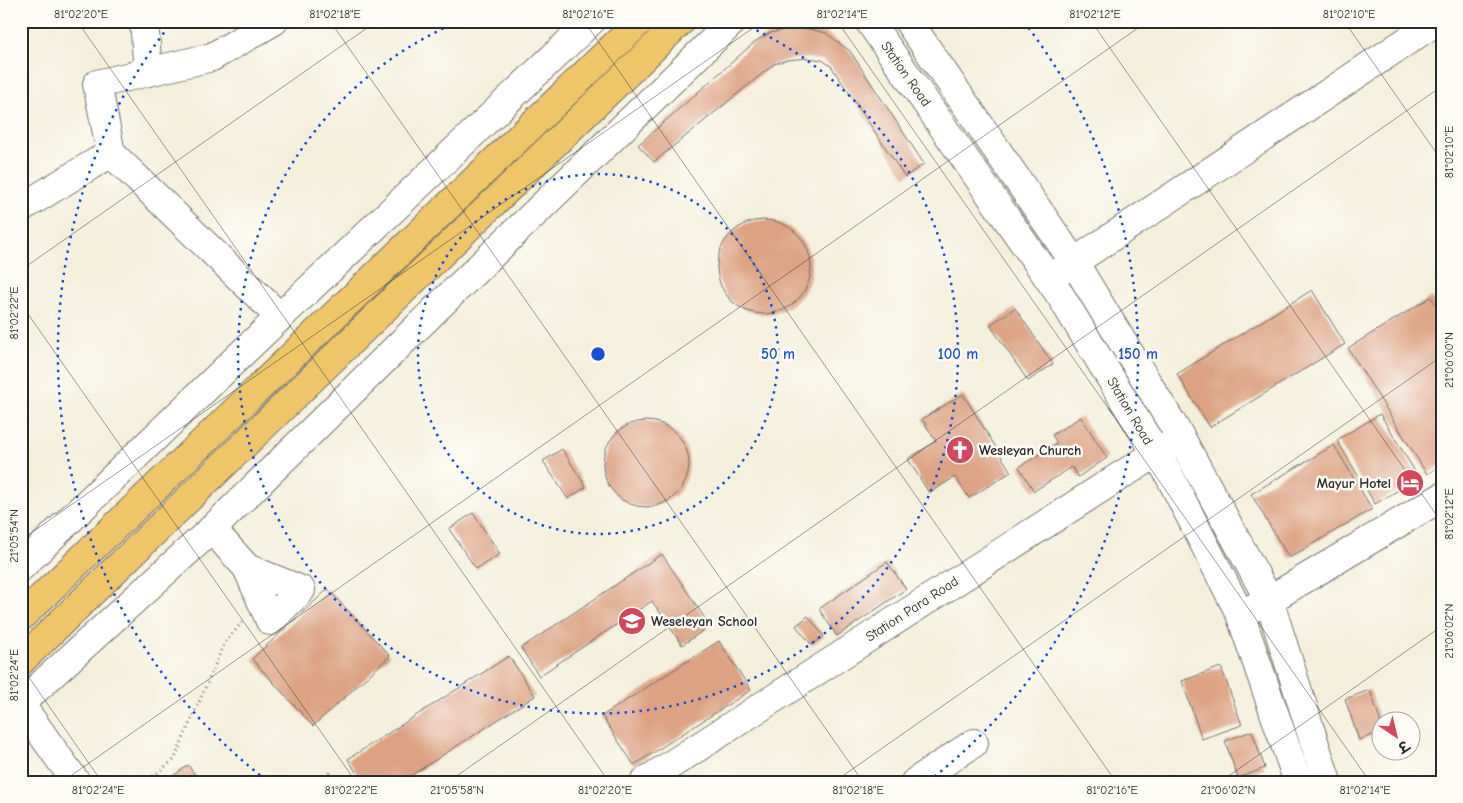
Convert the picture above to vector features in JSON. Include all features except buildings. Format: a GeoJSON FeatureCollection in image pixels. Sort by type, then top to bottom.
{"type":"FeatureCollection","features":[{"type":"Feature","properties":{"kind":"main road"},"geometry":{"type":"LineString","coordinates":[[21,617],[640,21]]}},
{"type":"Feature","properties":{"kind":"main road"},"geometry":{"type":"LineString","coordinates":[[21,661],[681,21]]}},
{"type":"Feature","properties":{"kind":"street"},"geometry":{"type":"LineString","coordinates":[[144,21],[148,72]]}},
{"type":"Feature","properties":{"kind":"street"},"geometry":{"type":"LineString","coordinates":[[274,21],[212,57],[97,84],[111,153],[280,318]]}},
{"type":"Feature","properties":{"kind":"street"},"geometry":{"type":"LineString","coordinates":[[76,782],[21,704],[212,529],[733,21]]}},
{"type":"Feature","properties":{"kind":"street","name":"Station Road"},"geometry":{"type":"LineString","coordinates":[[870,21],[1049,279],[1167,471],[1240,614],[1298,782]]}},
{"type":"Feature","properties":{"kind":"street"},"geometry":{"type":"LineString","coordinates":[[908,21],[1074,262],[1181,438],[1269,600],[1327,782]]}},
{"type":"Feature","properties":{"kind":"street"},"geometry":{"type":"LineString","coordinates":[[1049,279],[1436,21]]}},
{"type":"Feature","properties":{"kind":"street"},"geometry":{"type":"LineString","coordinates":[[21,567],[582,24]]}},
{"type":"Feature","properties":{"kind":"street"},"geometry":{"type":"LineString","coordinates":[[21,208],[111,153]]}},
{"type":"Feature","properties":{"kind":"street","name":"Station Para Road"},"geometry":{"type":"LineString","coordinates":[[644,782],[1103,486],[1181,438]]}},
{"type":"Feature","properties":{"kind":"street"},"geometry":{"type":"LineString","coordinates":[[1240,614],[1269,600],[1442,497]]}},
{"type":"Feature","properties":{"kind":"street"},"geometry":{"type":"LineString","coordinates":[[212,529],[247,568],[270,621],[302,590],[247,568]]}},
{"type":"Feature","properties":{"kind":"street"},"geometry":{"type":"LineString","coordinates":[[915,782],[974,743]]}},
{"type":"Feature","properties":{"kind":"path"},"geometry":{"type":"LineString","coordinates":[[145,782],[174,760],[224,644],[260,599]]}},
{"type":"Feature","properties":{"kind":"place","name":"Wesleyan Church"},"geometry":{"type":"Point","coordinates":[960,450]}},
{"type":"Feature","properties":{"kind":"place","name":"Mayur Hotel"},"geometry":{"type":"Point","coordinates":[1410,483]}},
{"type":"Feature","properties":{"kind":"place","name":"Weseleyan School"},"geometry":{"type":"Point","coordinates":[632,621]}}]}
